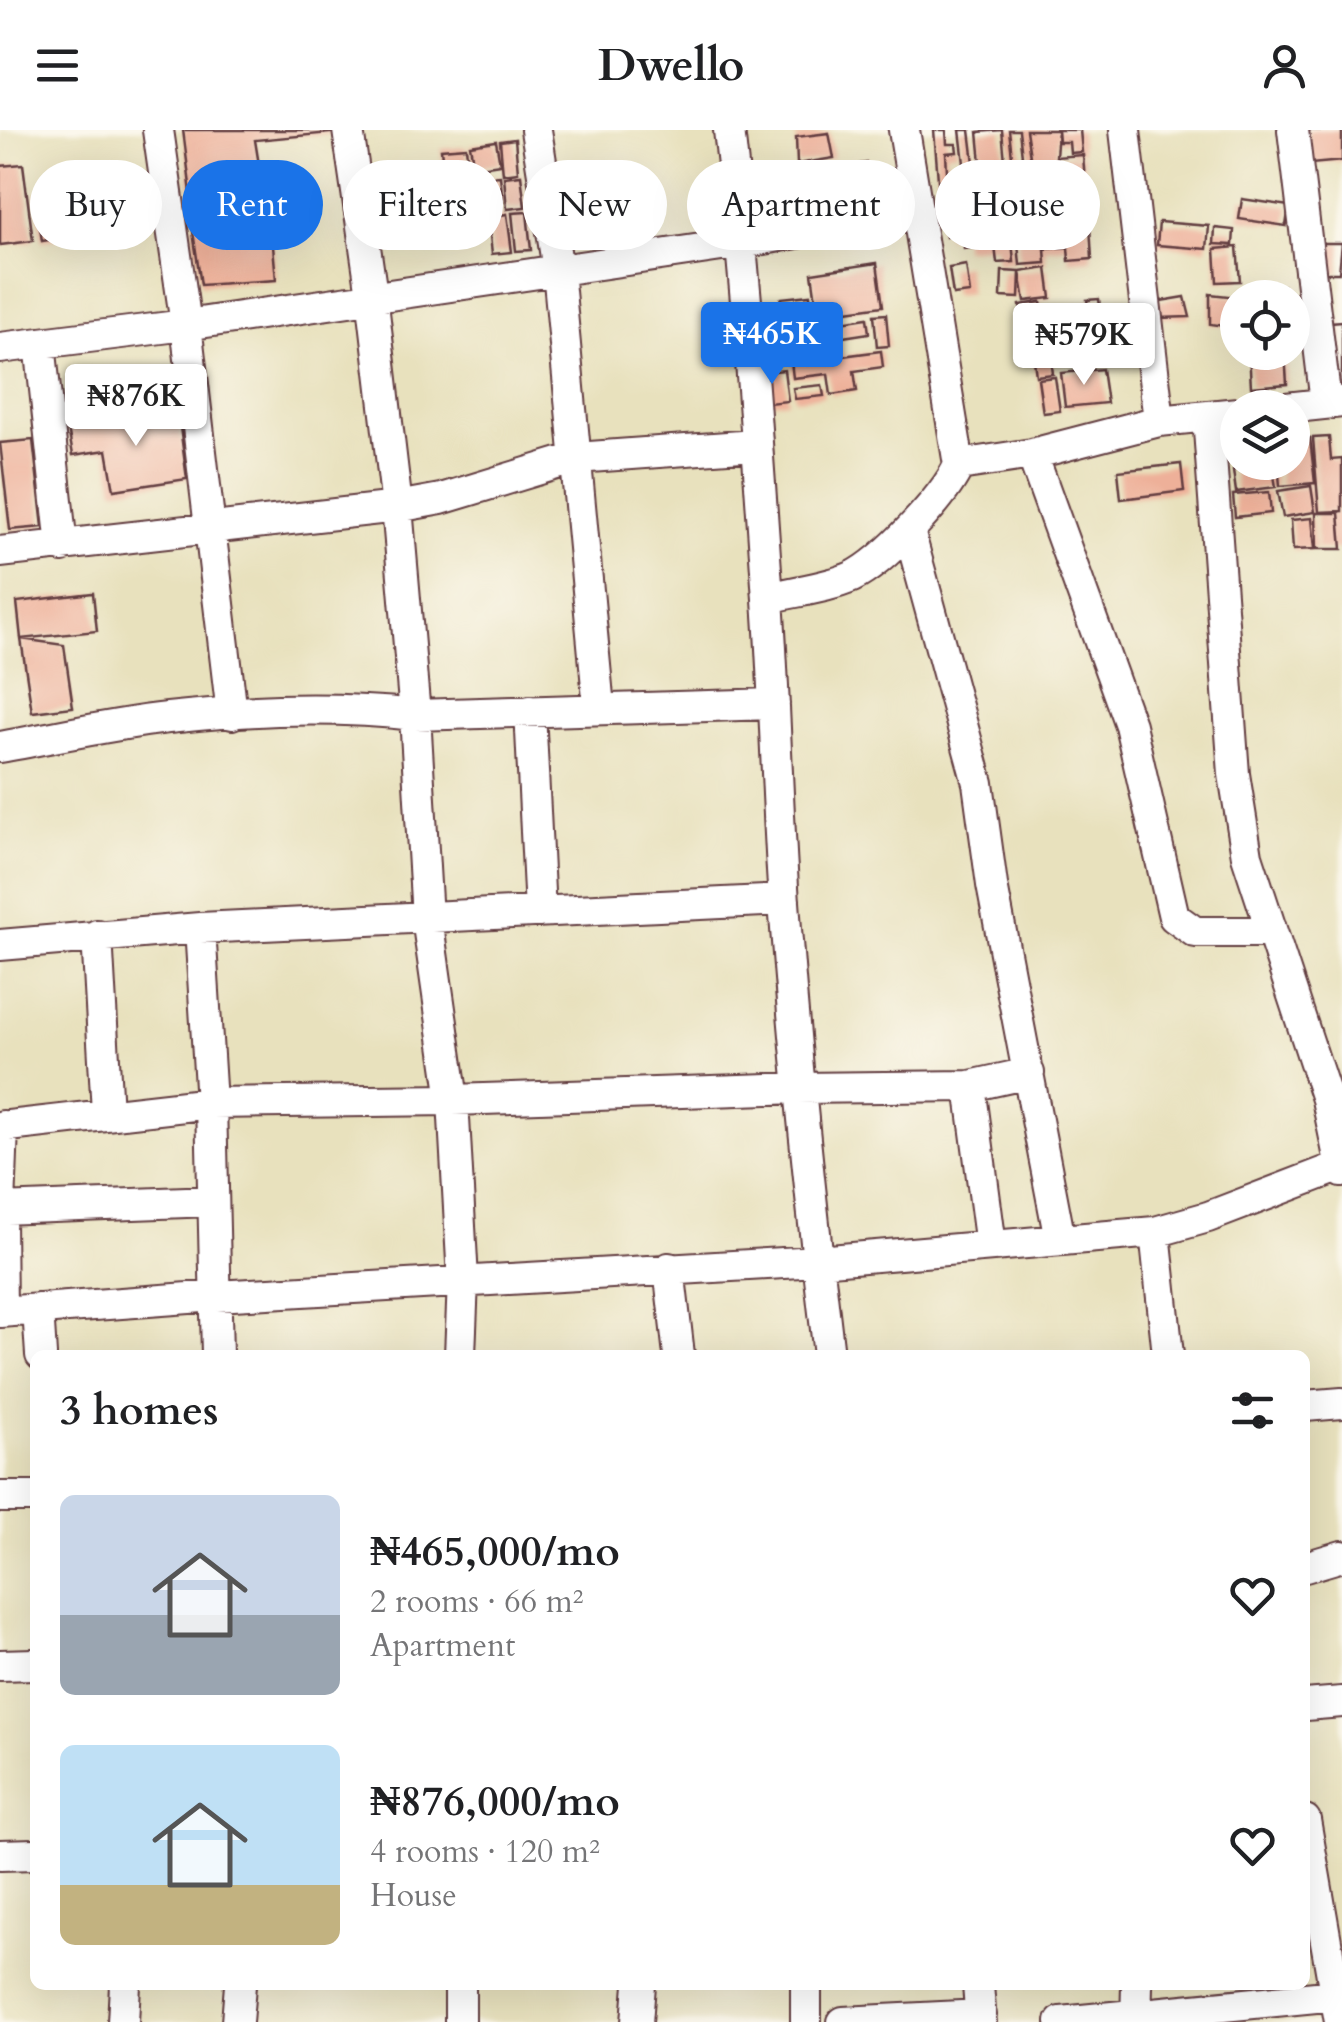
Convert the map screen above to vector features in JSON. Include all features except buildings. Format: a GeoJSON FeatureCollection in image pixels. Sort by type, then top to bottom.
{"type":"FeatureCollection","features":[{"type":"Feature","properties":{"kind":"street"},"geometry":{"type":"LineString","coordinates":[[158,130],[212,529],[232,714]]}},
{"type":"Feature","properties":{"kind":"street"},"geometry":{"type":"LineString","coordinates":[[348,130],[396,507],[415,715],[427,918],[452,1100],[463,1280],[460,1350]]}},
{"type":"Feature","properties":{"kind":"street"},"geometry":{"type":"LineString","coordinates":[[536,130],[558,270],[599,708]]}},
{"type":"Feature","properties":{"kind":"street"},"geometry":{"type":"LineString","coordinates":[[729,130],[732,160]]}},
{"type":"Feature","properties":{"kind":"street"},"geometry":{"type":"LineString","coordinates":[[768,598],[853,576],[910,532],[952,481],[958,465],[904,130]]}},
{"type":"Feature","properties":{"kind":"street"},"geometry":{"type":"LineString","coordinates":[[1125,130],[1158,421]]}},
{"type":"Feature","properties":{"kind":"street"},"geometry":{"type":"LineString","coordinates":[[1293,130],[1334,403]]}},
{"type":"Feature","properties":{"kind":"street"},"geometry":{"type":"LineString","coordinates":[[0,348],[186,325],[694,250]]}},
{"type":"Feature","properties":{"kind":"street"},"geometry":{"type":"LineString","coordinates":[[742,250],[768,598],[784,900],[829,1350]]}},
{"type":"Feature","properties":{"kind":"street"},"geometry":{"type":"LineString","coordinates":[[40,343],[62,547]]}},
{"type":"Feature","properties":{"kind":"street"},"geometry":{"type":"LineString","coordinates":[[958,465],[1032,454],[1158,421],[1220,415]]}},
{"type":"Feature","properties":{"kind":"street"},"geometry":{"type":"LineString","coordinates":[[0,552],[396,507],[442,499],[576,458],[755,445]]}},
{"type":"Feature","properties":{"kind":"street"},"geometry":{"type":"LineString","coordinates":[[1032,454],[1130,725],[1174,917],[1196,932],[1272,932]]}},
{"type":"Feature","properties":{"kind":"street"},"geometry":{"type":"LineString","coordinates":[[0,1219],[0,1312],[463,1280],[818,1261],[1155,1232],[1341,1169],[1327,1099],[1247,856],[1234,774],[1225,480]]}},
{"type":"Feature","properties":{"kind":"street"},"geometry":{"type":"LineString","coordinates":[[910,532],[978,783],[992,885],[1060,1240]]}},
{"type":"Feature","properties":{"kind":"street"},"geometry":{"type":"LineString","coordinates":[[0,747],[167,718],[232,714],[366,710],[415,715],[774,704]]}},
{"type":"Feature","properties":{"kind":"street"},"geometry":{"type":"LineString","coordinates":[[530,711],[540,912]]}},
{"type":"Feature","properties":{"kind":"street"},"geometry":{"type":"LineString","coordinates":[[0,945],[200,928],[784,900]]}},
{"type":"Feature","properties":{"kind":"street"},"geometry":{"type":"LineString","coordinates":[[200,928],[211,1102],[217,1350]]}},
{"type":"Feature","properties":{"kind":"street"},"geometry":{"type":"LineString","coordinates":[[97,935],[107,1113]]}},
{"type":"Feature","properties":{"kind":"street"},"geometry":{"type":"LineString","coordinates":[[213,1201],[0,1208],[1,1127],[211,1102],[452,1100],[970,1086],[1029,1073]]}},
{"type":"Feature","properties":{"kind":"street"},"geometry":{"type":"LineString","coordinates":[[970,1086],[991,1246]]}},
{"type":"Feature","properties":{"kind":"street"},"geometry":{"type":"LineString","coordinates":[[1155,1232],[1167,1350]]}},
{"type":"Feature","properties":{"kind":"street"},"geometry":{"type":"LineString","coordinates":[[668,1268],[677,1350]]}},
{"type":"Feature","properties":{"kind":"street"},"geometry":{"type":"LineString","coordinates":[[38,1310],[41,1350]]}},
{"type":"Feature","properties":{"kind":"street"},"geometry":{"type":"LineString","coordinates":[[1310,1405],[1342,1402]]}},
{"type":"Feature","properties":{"kind":"street"},"geometry":{"type":"LineString","coordinates":[[0,1497],[30,1497]]}},
{"type":"Feature","properties":{"kind":"street"},"geometry":{"type":"LineString","coordinates":[[1310,1565],[1342,1556]]}},
{"type":"Feature","properties":{"kind":"street"},"geometry":{"type":"LineString","coordinates":[[0,1665],[30,1664]]}},
{"type":"Feature","properties":{"kind":"street"},"geometry":{"type":"LineString","coordinates":[[1310,1705],[1342,1702]]}},
{"type":"Feature","properties":{"kind":"street"},"geometry":{"type":"LineString","coordinates":[[1061,2022],[1136,2007],[1338,2008],[1330,1887],[1310,1838]]}},
{"type":"Feature","properties":{"kind":"street"},"geometry":{"type":"LineString","coordinates":[[0,1855],[30,1854]]}},
{"type":"Feature","properties":{"kind":"street"},"geometry":{"type":"LineString","coordinates":[[123,2022],[126,1990]]}},
{"type":"Feature","properties":{"kind":"street"},"geometry":{"type":"LineString","coordinates":[[237,2022],[240,1990]]}},
{"type":"Feature","properties":{"kind":"street"},"geometry":{"type":"LineString","coordinates":[[460,1990],[460,2022]]}},
{"type":"Feature","properties":{"kind":"street"},"geometry":{"type":"LineString","coordinates":[[637,2022],[640,1990]]}},
{"type":"Feature","properties":{"kind":"street"},"geometry":{"type":"LineString","coordinates":[[806,1990],[806,2022]]}},
{"type":"Feature","properties":{"kind":"street"},"geometry":{"type":"LineString","coordinates":[[843,2022],[980,2007]]}}]}
